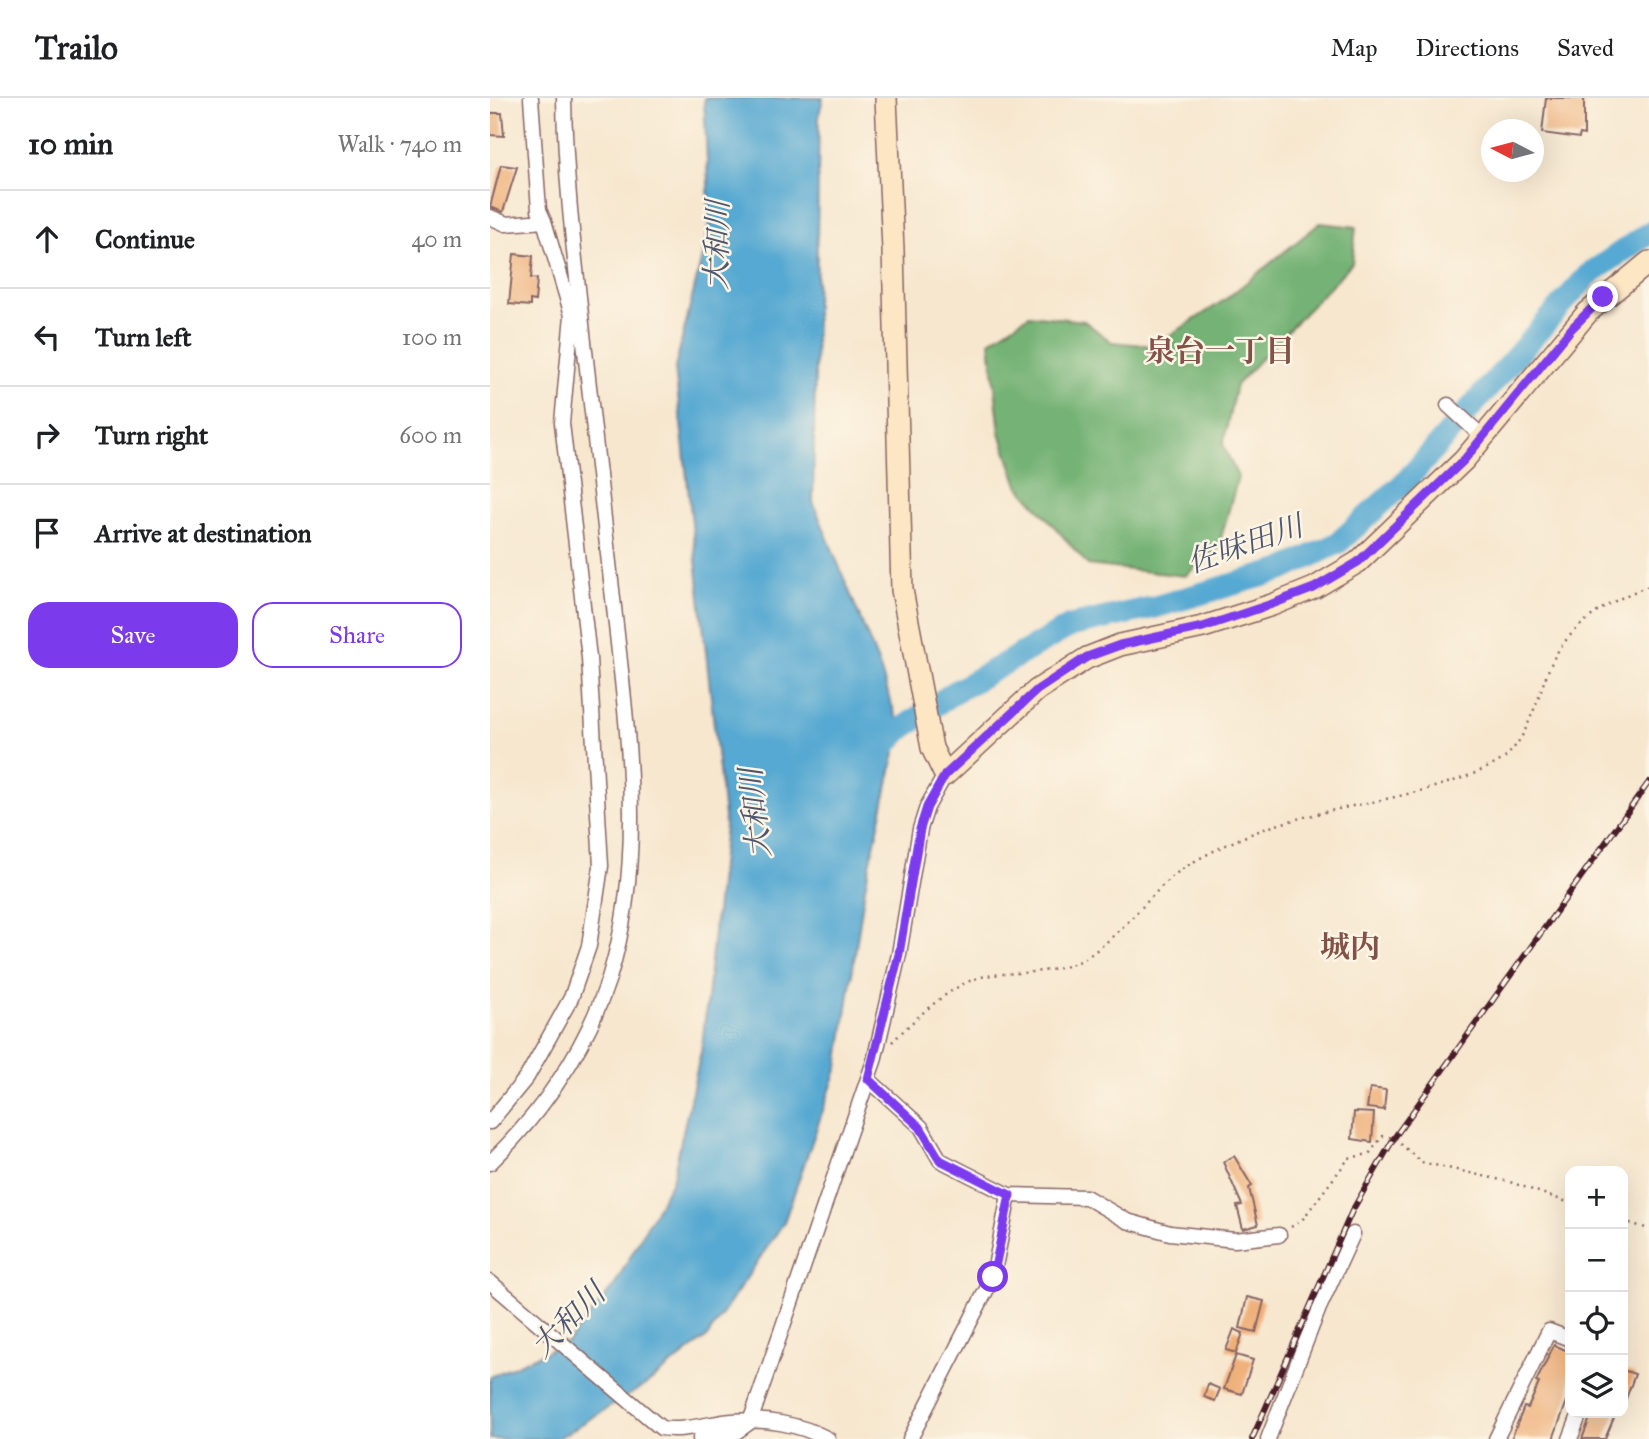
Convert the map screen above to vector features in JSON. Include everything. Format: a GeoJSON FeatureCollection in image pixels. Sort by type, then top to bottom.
{"type":"FeatureCollection","features":[{"type":"Feature","properties":{"kind":"street"},"geometry":{"type":"LineString","coordinates":[[490,1122],[527,1077],[571,998],[589,946],[601,866],[589,659],[562,423],[577,314],[539,210],[531,98]]}},
{"type":"Feature","properties":{"kind":"street"},"geometry":{"type":"LineString","coordinates":[[490,1163],[524,1129],[580,1046],[609,977],[627,894],[631,845],[627,739],[577,314],[567,196],[564,98]]}},
{"type":"Feature","properties":{"kind":"street"},"geometry":{"type":"LineString","coordinates":[[886,98],[904,611],[932,748],[945,775]]}},
{"type":"Feature","properties":{"kind":"street"},"geometry":{"type":"LineString","coordinates":[[490,217],[506,224],[544,220]]}},
{"type":"Feature","properties":{"kind":"street"},"geometry":{"type":"LineString","coordinates":[[742,1439],[750,1431],[750,1422],[868,1079],[899,954],[920,829],[927,807],[945,775],[1037,690],[1087,657],[1120,645],[1237,617],[1336,577],[1377,544],[1481,435],[1572,328],[1603,297],[1649,262]]}},
{"type":"Feature","properties":{"kind":"street"},"geometry":{"type":"LineString","coordinates":[[1448,405],[1481,435]]}},
{"type":"Feature","properties":{"kind":"street"},"geometry":{"type":"LineString","coordinates":[[868,1079],[920,1127],[940,1160],[1010,1195],[1086,1197],[1127,1221],[1170,1233],[1235,1240],[1279,1235]]}},
{"type":"Feature","properties":{"kind":"street"},"geometry":{"type":"LineString","coordinates":[[910,1439],[993,1277],[1010,1195]]}},
{"type":"Feature","properties":{"kind":"street"},"geometry":{"type":"LineString","coordinates":[[1268,1439],[1319,1308],[1353,1234]]}},
{"type":"Feature","properties":{"kind":"street"},"geometry":{"type":"LineString","coordinates":[[490,1282],[654,1424],[668,1429],[732,1421],[750,1422],[808,1428],[828,1439]]}},
{"type":"Feature","properties":{"kind":"street"},"geometry":{"type":"LineString","coordinates":[[1496,1439],[1549,1331],[1565,1337]]}},
{"type":"Feature","properties":{"kind":"street"},"geometry":{"type":"LineString","coordinates":[[1570,1439],[1578,1418]]}},
{"type":"Feature","properties":{"kind":"street"},"geometry":{"type":"LineString","coordinates":[[700,1439],[736,1432],[750,1422]]}},
{"type":"Feature","properties":{"kind":"path"},"geometry":{"type":"LineString","coordinates":[[892,1043],[928,1006],[983,976],[1050,970],[1081,960],[1114,934],[1167,881],[1183,869],[1239,839],[1304,816],[1430,788],[1495,765],[1517,749],[1555,656],[1576,630],[1606,606],[1649,586]]}},
{"type":"Feature","properties":{"kind":"path"},"geometry":{"type":"LineString","coordinates":[[1279,1235],[1302,1220],[1349,1158],[1369,1154],[1383,1136],[1394,1138],[1421,1162],[1510,1182],[1565,1201]]}},
{"type":"Feature","properties":{"kind":"path"},"geometry":{"type":"LineString","coordinates":[[1628,1223],[1649,1229]]}},
{"type":"Feature","properties":{"kind":"green space"},"geometry":{"type":"Polygon","coordinates":[[[1320,223],[1356,227],[1352,263],[1236,385],[1223,445],[1238,477],[1218,549],[1185,576],[1088,565],[1018,485],[1000,433],[990,341],[1029,315],[1084,321],[1112,342],[1154,346],[1226,299],[1320,223]]]}},
{"type":"Feature","properties":{"kind":"water","name":"大和川"},"geometry":{"type":"Polygon","coordinates":[[[704,98],[823,98],[819,115],[813,502],[878,662],[900,730],[865,887],[838,1067],[784,1222],[707,1337],[647,1384],[557,1439],[490,1439],[490,1377],[568,1342],[614,1286],[672,1181],[702,1047],[725,826],[675,368],[710,224],[704,98]]]}},
{"type":"Feature","properties":{"kind":"building"},"geometry":{"type":"Polygon","coordinates":[[[1546,98],[1584,98],[1584,135],[1580,134],[1579,138],[1544,133],[1546,98]]]}},
{"type":"Feature","properties":{"kind":"building"},"geometry":{"type":"Polygon","coordinates":[[[490,113],[502,113],[504,136],[490,135],[490,113]]]}},
{"type":"Feature","properties":{"kind":"building"},"geometry":{"type":"Polygon","coordinates":[[[501,165],[517,167],[503,212],[490,207],[501,165]]]}},
{"type":"Feature","properties":{"kind":"building"},"geometry":{"type":"Polygon","coordinates":[[[514,254],[533,256],[531,278],[537,279],[535,301],[530,300],[530,306],[509,304],[514,254]]]}},
{"type":"Feature","properties":{"kind":"building"},"geometry":{"type":"Polygon","coordinates":[[[1370,1088],[1386,1090],[1384,1110],[1367,1108],[1370,1088]]]}},
{"type":"Feature","properties":{"kind":"building"},"geometry":{"type":"Polygon","coordinates":[[[1354,1112],[1374,1113],[1372,1142],[1352,1139],[1354,1112]]]}},
{"type":"Feature","properties":{"kind":"building"},"geometry":{"type":"Polygon","coordinates":[[[1234,1156],[1252,1186],[1249,1188],[1258,1225],[1243,1229],[1237,1206],[1242,1205],[1223,1162],[1234,1156]]]}},
{"type":"Feature","properties":{"kind":"building"},"geometry":{"type":"Polygon","coordinates":[[[1247,1297],[1264,1301],[1256,1332],[1240,1328],[1247,1297]]]}},
{"type":"Feature","properties":{"kind":"building"},"geometry":{"type":"Polygon","coordinates":[[[1234,1329],[1243,1333],[1236,1353],[1226,1350],[1234,1329]]]}},
{"type":"Feature","properties":{"kind":"building"},"geometry":{"type":"Polygon","coordinates":[[[1554,1345],[1565,1350],[1565,1407],[1553,1439],[1511,1439],[1524,1407],[1528,1408],[1539,1383],[1536,1382],[1554,1345]]]}},
{"type":"Feature","properties":{"kind":"building"},"geometry":{"type":"Polygon","coordinates":[[[1236,1355],[1253,1360],[1242,1394],[1224,1389],[1236,1355]]]}},
{"type":"Feature","properties":{"kind":"building"},"geometry":{"type":"Polygon","coordinates":[[[1628,1372],[1635,1374],[1628,1393],[1628,1372]]]}},
{"type":"Feature","properties":{"kind":"building"},"geometry":{"type":"Polygon","coordinates":[[[1208,1384],[1220,1389],[1215,1401],[1204,1397],[1208,1384]]]}},
{"type":"Feature","properties":{"kind":"building"},"geometry":{"type":"Polygon","coordinates":[[[1590,1418],[1614,1418],[1605,1439],[1582,1439],[1590,1418]]]}},
{"type":"Feature","properties":{"kind":"waterway","name":"佐味田川"},"geometry":{"type":"LineString","coordinates":[[879,752],[900,730],[953,693],[1070,626],[1155,607],[1282,570],[1338,543],[1406,481],[1588,275],[1649,233]]}},
{"type":"Feature","properties":{"kind":"railway"},"geometry":{"type":"LineString","coordinates":[[1252,1439],[1352,1211],[1394,1138],[1649,782]]}},
{"type":"Feature","properties":{"kind":"district","name":"泉台一丁目"},"geometry":{"type":"Point","coordinates":[1220,351]}},
{"type":"Feature","properties":{"kind":"district","name":"城内"},"geometry":{"type":"Point","coordinates":[1350,947]}},
{"type":"Feature","properties":{"kind":"route"},"geometry":{"type":"LineString","coordinates":[[993,1277],[1010,1195],[940,1160],[920,1127],[868,1079],[899,954],[920,829],[935,791],[945,775],[974,745],[1037,690],[1087,657],[1120,645],[1237,617],[1314,588],[1358,562],[1464,460],[1572,328],[1603,297]]}}]}
